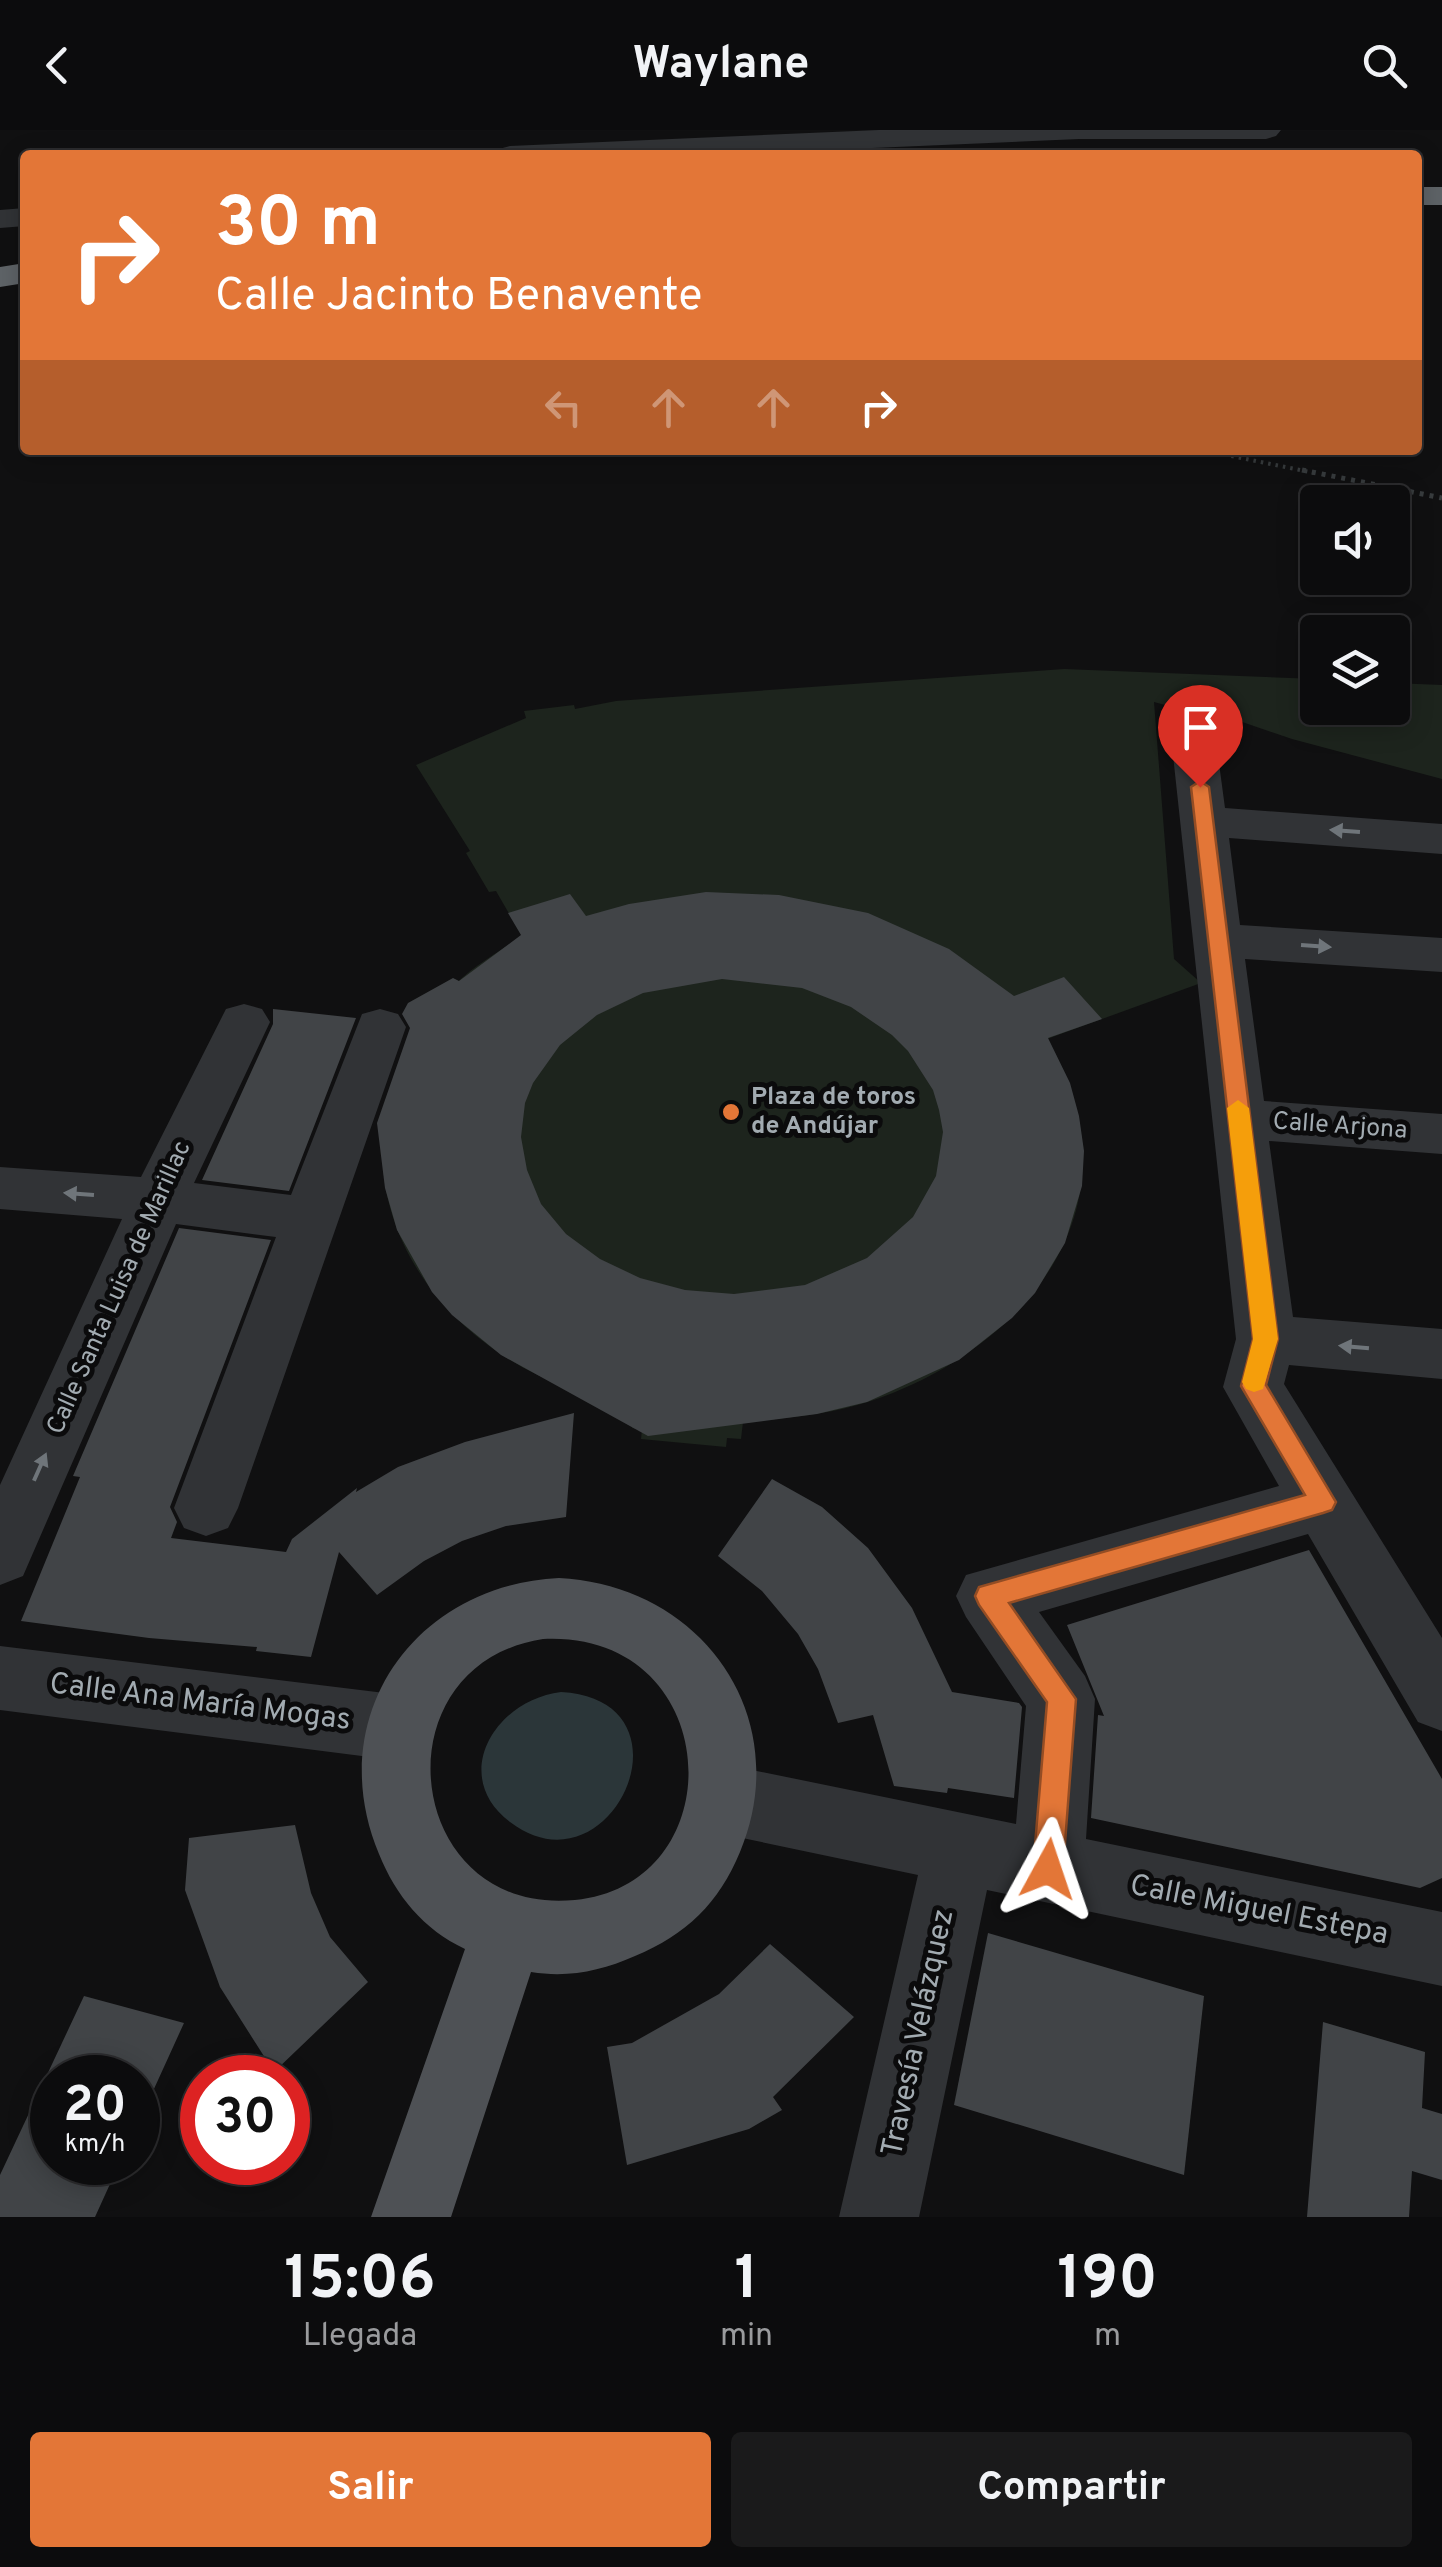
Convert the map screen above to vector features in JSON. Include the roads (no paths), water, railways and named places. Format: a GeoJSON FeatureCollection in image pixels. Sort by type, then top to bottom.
{"type":"FeatureCollection","features":[{"type":"Feature","properties":{"kind":"main road"},"geometry":{"type":"LineString","coordinates":[[568,1611],[614,1617],[656,1635],[675,1649],[704,1684],[715,1704],[726,1751],[723,1799],[700,1854],[670,1889],[631,1916],[570,1934],[508,1930],[485,1922],[444,1897],[414,1862],[396,1819],[392,1796],[394,1751],[423,1685],[456,1650],[476,1637],[498,1626],[544,1613],[568,1611]]}},
{"type":"Feature","properties":{"kind":"main road"},"geometry":{"type":"LineString","coordinates":[[411,2217],[508,1930]]}},
{"type":"Feature","properties":{"kind":"street"},"geometry":{"type":"LineString","coordinates":[[624,150],[1079,130],[1266,130]]}},
{"type":"Feature","properties":{"kind":"street"},"geometry":{"type":"LineString","coordinates":[[1192,718],[1266,1339],[1253,1386],[1442,1699]]}},
{"type":"Feature","properties":{"kind":"street"},"geometry":{"type":"LineString","coordinates":[[1204,821],[1442,838]]}},
{"type":"Feature","properties":{"kind":"street"},"geometry":{"type":"LineString","coordinates":[[1218,940],[1442,955]]}},
{"type":"Feature","properties":{"kind":"street","name":"Calle Santa Luisa de Marillac"},"geometry":{"type":"LineString","coordinates":[[0,1556],[158,1200],[244,1022]]}},
{"type":"Feature","properties":{"kind":"street"},"geometry":{"type":"LineString","coordinates":[[206,1508],[380,1026]]}},
{"type":"Feature","properties":{"kind":"street","name":"Calle Arjona"},"geometry":{"type":"LineString","coordinates":[[1239,1119],[1442,1134]]}},
{"type":"Feature","properties":{"kind":"street"},"geometry":{"type":"LineString","coordinates":[[0,1188],[158,1200],[309,1220]]}},
{"type":"Feature","properties":{"kind":"street"},"geometry":{"type":"LineString","coordinates":[[1266,1339],[1442,1354]]}},
{"type":"Feature","properties":{"kind":"street"},"geometry":{"type":"LineString","coordinates":[[1048,1869],[1062,1699],[989,1596],[1323,1502]]}},
{"type":"Feature","properties":{"kind":"street","name":"Calle Ana María Mogas"},"geometry":{"type":"LineString","coordinates":[[0,1678],[401,1728]]}},
{"type":"Feature","properties":{"kind":"street","name":"Calle Miguel Estepa"},"geometry":{"type":"LineString","coordinates":[[723,1799],[1048,1869],[1438,1945]]}},
{"type":"Feature","properties":{"kind":"street","name":"Travesía Velázquez"},"geometry":{"type":"LineString","coordinates":[[879,2217],[960,1848]]}},
{"type":"Feature","properties":{"kind":"place","name":"Plaza de toros de Andújar"},"geometry":{"type":"Point","coordinates":[731,1112]}}]}
